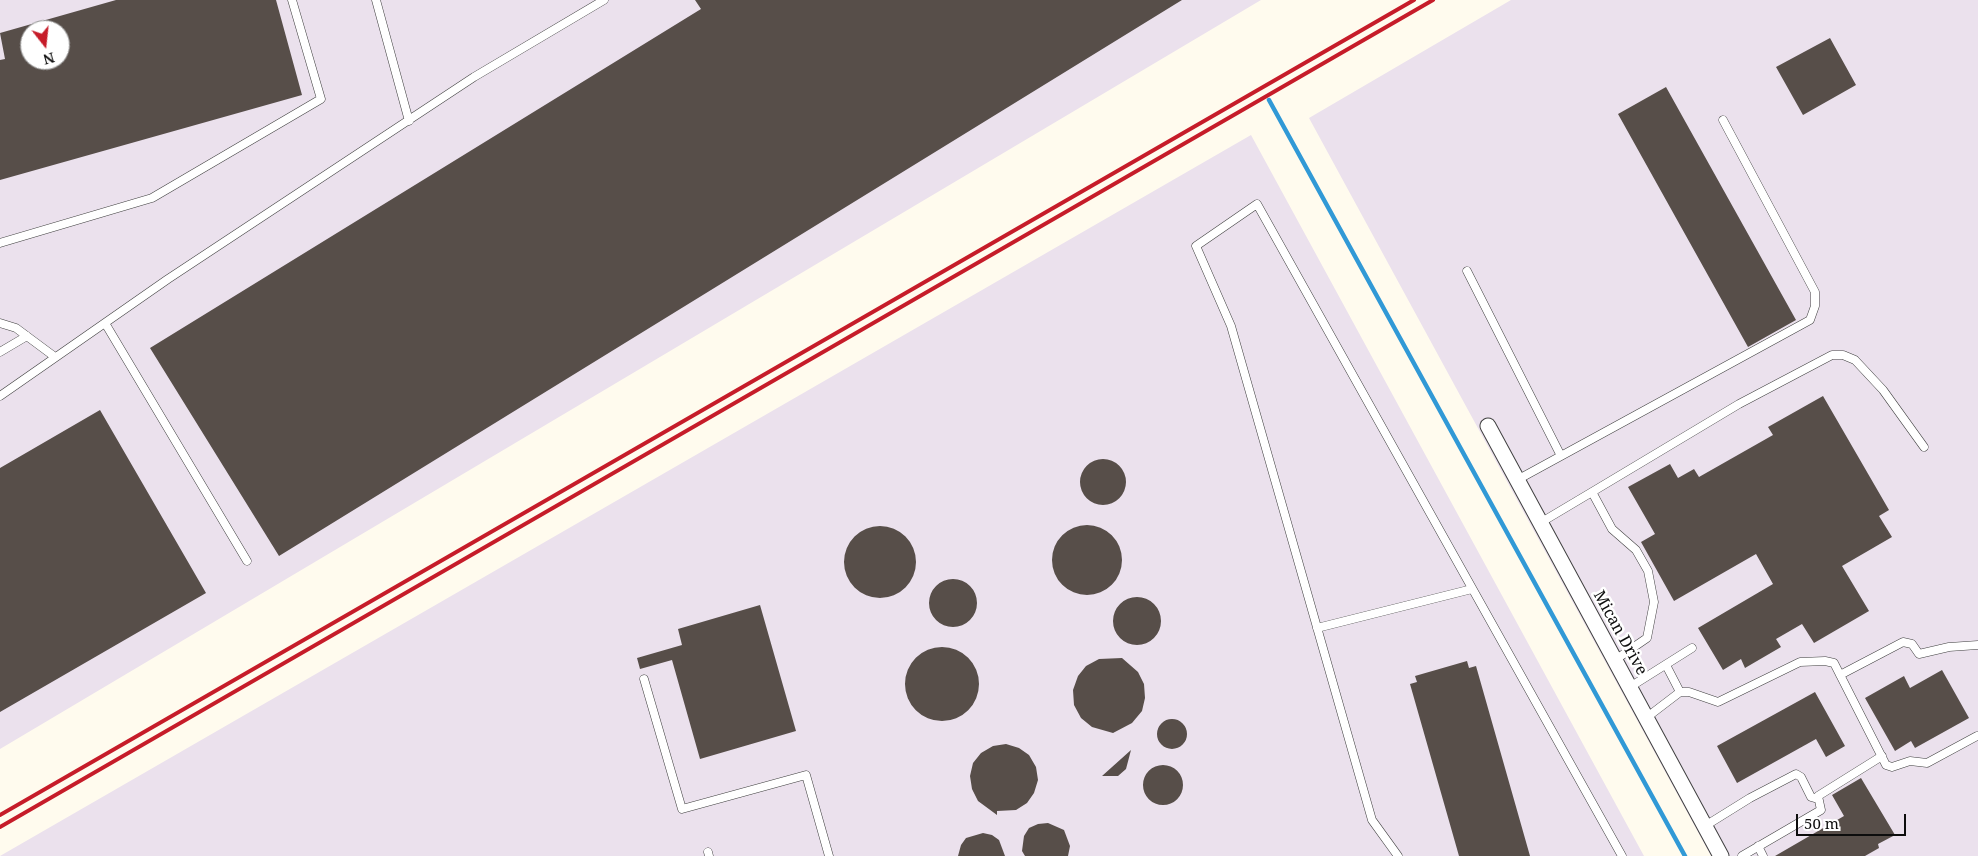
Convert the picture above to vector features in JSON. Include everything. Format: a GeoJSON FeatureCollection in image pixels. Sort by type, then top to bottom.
{"type":"FeatureCollection","features":[{"type":"Feature","properties":{"kind":"street","name":"Mican Drive"},"geometry":{"type":"LineString","coordinates":[[1488,426],[1722,856]]}},
{"type":"Feature","properties":{"kind":"lane"},"geometry":{"type":"LineString","coordinates":[[0,243],[152,198],[321,99],[292,0]]}},
{"type":"Feature","properties":{"kind":"lane"},"geometry":{"type":"LineString","coordinates":[[376,0],[409,121]]}},
{"type":"Feature","properties":{"kind":"lane"},"geometry":{"type":"LineString","coordinates":[[0,396],[168,279],[474,77],[604,0]]}},
{"type":"Feature","properties":{"kind":"lane"},"geometry":{"type":"LineString","coordinates":[[1517,480],[1810,320],[1815,292],[1723,120]]}},
{"type":"Feature","properties":{"kind":"lane"},"geometry":{"type":"LineString","coordinates":[[1398,856],[1372,820],[1231,326],[1196,246],[1257,204],[1622,856]]}},
{"type":"Feature","properties":{"kind":"lane"},"geometry":{"type":"LineString","coordinates":[[1467,271],[1561,456]]}},
{"type":"Feature","properties":{"kind":"lane"},"geometry":{"type":"LineString","coordinates":[[0,323],[16,328],[55,358]]}},
{"type":"Feature","properties":{"kind":"lane"},"geometry":{"type":"LineString","coordinates":[[105,323],[247,561]]}},
{"type":"Feature","properties":{"kind":"lane"},"geometry":{"type":"LineString","coordinates":[[0,352],[27,336]]}},
{"type":"Feature","properties":{"kind":"lane"},"geometry":{"type":"LineString","coordinates":[[1540,523],[1739,404],[1832,355],[1844,355],[1855,360],[1883,390],[1924,447]]}},
{"type":"Feature","properties":{"kind":"lane"},"geometry":{"type":"LineString","coordinates":[[1592,492],[1612,529],[1636,550],[1648,571],[1654,602],[1647,638],[1615,660]]}},
{"type":"Feature","properties":{"kind":"lane"},"geometry":{"type":"LineString","coordinates":[[1318,628],[1472,588]]}},
{"type":"Feature","properties":{"kind":"lane"},"geometry":{"type":"LineString","coordinates":[[1840,675],[1903,642],[1912,644],[1919,654],[1949,647],[1978,645]]}},
{"type":"Feature","properties":{"kind":"lane"},"geometry":{"type":"LineString","coordinates":[[1630,688],[1692,648]]}},
{"type":"Feature","properties":{"kind":"lane"},"geometry":{"type":"LineString","coordinates":[[1646,718],[1680,692],[1689,692],[1718,702],[1800,662],[1809,661],[1834,663],[1886,765],[1892,767],[1910,761],[1927,763],[1977,736]]}},
{"type":"Feature","properties":{"kind":"lane"},"geometry":{"type":"LineString","coordinates":[[1666,665],[1680,692]]}},
{"type":"Feature","properties":{"kind":"lane"},"geometry":{"type":"LineString","coordinates":[[644,678],[682,809],[806,775],[829,856]]}},
{"type":"Feature","properties":{"kind":"lane"},"geometry":{"type":"LineString","coordinates":[[1742,856],[1821,810],[1818,796],[1882,756]]}},
{"type":"Feature","properties":{"kind":"lane"},"geometry":{"type":"LineString","coordinates":[[1705,826],[1750,798],[1796,774],[1801,777],[1811,796],[1818,799]]}},
{"type":"Feature","properties":{"kind":"lane"},"geometry":{"type":"LineString","coordinates":[[1758,846],[1763,856]]}},
{"type":"Feature","properties":{"kind":"shaded area"},"geometry":{"type":"Polygon","coordinates":[[[0,0],[1261,0],[0,749],[0,0]]]}},
{"type":"Feature","properties":{"kind":"shaded area"},"geometry":{"type":"Polygon","coordinates":[[[1511,0],[1978,0],[1978,856],[1711,856],[1309,118],[1511,0]]]}},
{"type":"Feature","properties":{"kind":"shaded area"},"geometry":{"type":"Polygon","coordinates":[[[1251,135],[1644,856],[0,856],[1251,135]]]}},
{"type":"Feature","properties":{"kind":"building"},"geometry":{"type":"Polygon","coordinates":[[[116,0],[276,0],[302,95],[0,180],[0,60],[5,59],[0,33],[20,27],[20,70],[70,70],[70,20],[46,20],[116,0]]]}},
{"type":"Feature","properties":{"kind":"building"},"geometry":{"type":"Polygon","coordinates":[[[695,0],[1182,0],[279,556],[150,348],[701,9],[695,0]]]}},
{"type":"Feature","properties":{"kind":"building"},"geometry":{"type":"Polygon","coordinates":[[[1830,38],[1856,85],[1803,115],[1776,67],[1830,38]]]}},
{"type":"Feature","properties":{"kind":"building"},"geometry":{"type":"Polygon","coordinates":[[[1666,87],[1796,320],[1748,347],[1618,114],[1666,87]]]}},
{"type":"Feature","properties":{"kind":"building"},"geometry":{"type":"Polygon","coordinates":[[[1823,396],[1889,510],[1879,516],[1892,537],[1842,566],[1869,611],[1814,643],[1802,624],[1776,639],[1781,647],[1745,668],[1741,659],[1723,670],[1698,628],[1773,584],[1756,554],[1674,601],[1641,542],[1655,534],[1628,487],[1670,464],[1678,478],[1694,469],[1699,477],[1773,435],[1768,427],[1823,396]]]}},
{"type":"Feature","properties":{"kind":"building"},"geometry":{"type":"Polygon","coordinates":[[[100,410],[206,593],[0,712],[0,468],[100,410]]]}},
{"type":"Feature","properties":{"kind":"building"},"geometry":{"type":"Polygon","coordinates":[[[1098,459],[1108,459],[1122,469],[1126,482],[1122,495],[1116,501],[1108,505],[1098,505],[1084,495],[1080,487],[1080,477],[1090,463],[1098,459]]]}},
{"type":"Feature","properties":{"kind":"building"},"geometry":{"type":"Polygon","coordinates":[[[1087,525],[1106,531],[1116,541],[1122,560],[1116,579],[1106,589],[1087,595],[1068,589],[1058,579],[1052,560],[1058,541],[1068,531],[1087,525]]]}},
{"type":"Feature","properties":{"kind":"building"},"geometry":{"type":"Polygon","coordinates":[[[887,526],[906,536],[914,548],[916,562],[914,576],[906,588],[894,596],[873,598],[854,588],[846,576],[844,555],[854,536],[866,528],[887,526]]]}},
{"type":"Feature","properties":{"kind":"building"},"geometry":{"type":"Polygon","coordinates":[[[948,579],[958,579],[970,586],[977,598],[977,608],[970,620],[958,627],[948,627],[940,623],[933,616],[929,608],[929,598],[933,590],[940,583],[948,579]]]}},
{"type":"Feature","properties":{"kind":"building"},"geometry":{"type":"Polygon","coordinates":[[[1137,597],[1146,599],[1154,604],[1159,612],[1161,621],[1159,630],[1154,638],[1146,643],[1137,645],[1128,643],[1120,638],[1115,630],[1113,621],[1115,612],[1120,604],[1128,599],[1137,597]]]}},
{"type":"Feature","properties":{"kind":"building"},"geometry":{"type":"Polygon","coordinates":[[[760,605],[796,731],[700,759],[672,660],[640,669],[637,658],[682,645],[678,629],[760,605]]]}},
{"type":"Feature","properties":{"kind":"building"},"geometry":{"type":"Polygon","coordinates":[[[942,647],[956,650],[968,658],[976,670],[979,684],[976,698],[968,710],[956,718],[942,721],[928,718],[916,710],[908,698],[905,684],[908,670],[916,658],[928,650],[942,647]]]}},
{"type":"Feature","properties":{"kind":"building"},"geometry":{"type":"Polygon","coordinates":[[[1122,658],[1138,672],[1144,684],[1145,698],[1142,711],[1132,723],[1113,733],[1092,727],[1081,718],[1074,705],[1073,690],[1078,676],[1086,666],[1099,659],[1122,658]]]}},
{"type":"Feature","properties":{"kind":"building"},"geometry":{"type":"Polygon","coordinates":[[[1467,661],[1469,668],[1476,666],[1530,856],[1459,856],[1410,684],[1417,682],[1415,676],[1467,661]]]}},
{"type":"Feature","properties":{"kind":"building"},"geometry":{"type":"Polygon","coordinates":[[[1942,670],[1969,718],[1915,748],[1911,741],[1895,751],[1865,698],[1904,676],[1910,688],[1942,670]]]}},
{"type":"Feature","properties":{"kind":"building"},"geometry":{"type":"Polygon","coordinates":[[[1815,692],[1845,746],[1826,757],[1816,739],[1737,783],[1717,746],[1815,692]]]}},
{"type":"Feature","properties":{"kind":"building"},"geometry":{"type":"Polygon","coordinates":[[[1172,719],[1183,723],[1187,734],[1183,745],[1172,749],[1161,745],[1157,734],[1161,723],[1172,719]]]}},
{"type":"Feature","properties":{"kind":"building"},"geometry":{"type":"Polygon","coordinates":[[[1006,744],[1019,748],[1029,755],[1036,767],[1038,780],[1034,793],[1027,803],[1016,810],[997,811],[997,815],[978,801],[972,789],[970,776],[973,763],[981,753],[993,746],[1006,744]]]}},
{"type":"Feature","properties":{"kind":"building"},"geometry":{"type":"Polygon","coordinates":[[[1131,750],[1126,769],[1118,776],[1102,776],[1131,750]]]}},
{"type":"Feature","properties":{"kind":"building"},"geometry":{"type":"Polygon","coordinates":[[[1167,765],[1174,768],[1180,774],[1183,785],[1182,793],[1174,802],[1167,805],[1159,805],[1152,802],[1144,793],[1143,781],[1146,774],[1155,766],[1167,765]]]}},
{"type":"Feature","properties":{"kind":"building"},"geometry":{"type":"Polygon","coordinates":[[[1861,778],[1895,835],[1878,844],[1879,848],[1865,856],[1775,856],[1844,816],[1832,795],[1861,778]]]}},
{"type":"Feature","properties":{"kind":"building"},"geometry":{"type":"Polygon","coordinates":[[[1048,823],[1064,830],[1070,846],[1068,856],[1025,856],[1022,851],[1024,836],[1029,828],[1038,824],[1048,823]]]}},
{"type":"Feature","properties":{"kind":"building"},"geometry":{"type":"Polygon","coordinates":[[[983,833],[992,835],[999,840],[1005,856],[958,856],[961,845],[966,838],[983,833]]]}},
{"type":"Feature","properties":{"kind":"waterway"},"geometry":{"type":"LineString","coordinates":[[1269,100],[1685,856]]}},
{"type":"Feature","properties":{"kind":"railway"},"geometry":{"type":"LineString","coordinates":[[0,815],[1414,0]]}},
{"type":"Feature","properties":{"kind":"railway"},"geometry":{"type":"LineString","coordinates":[[0,827],[1433,0]]}}]}
